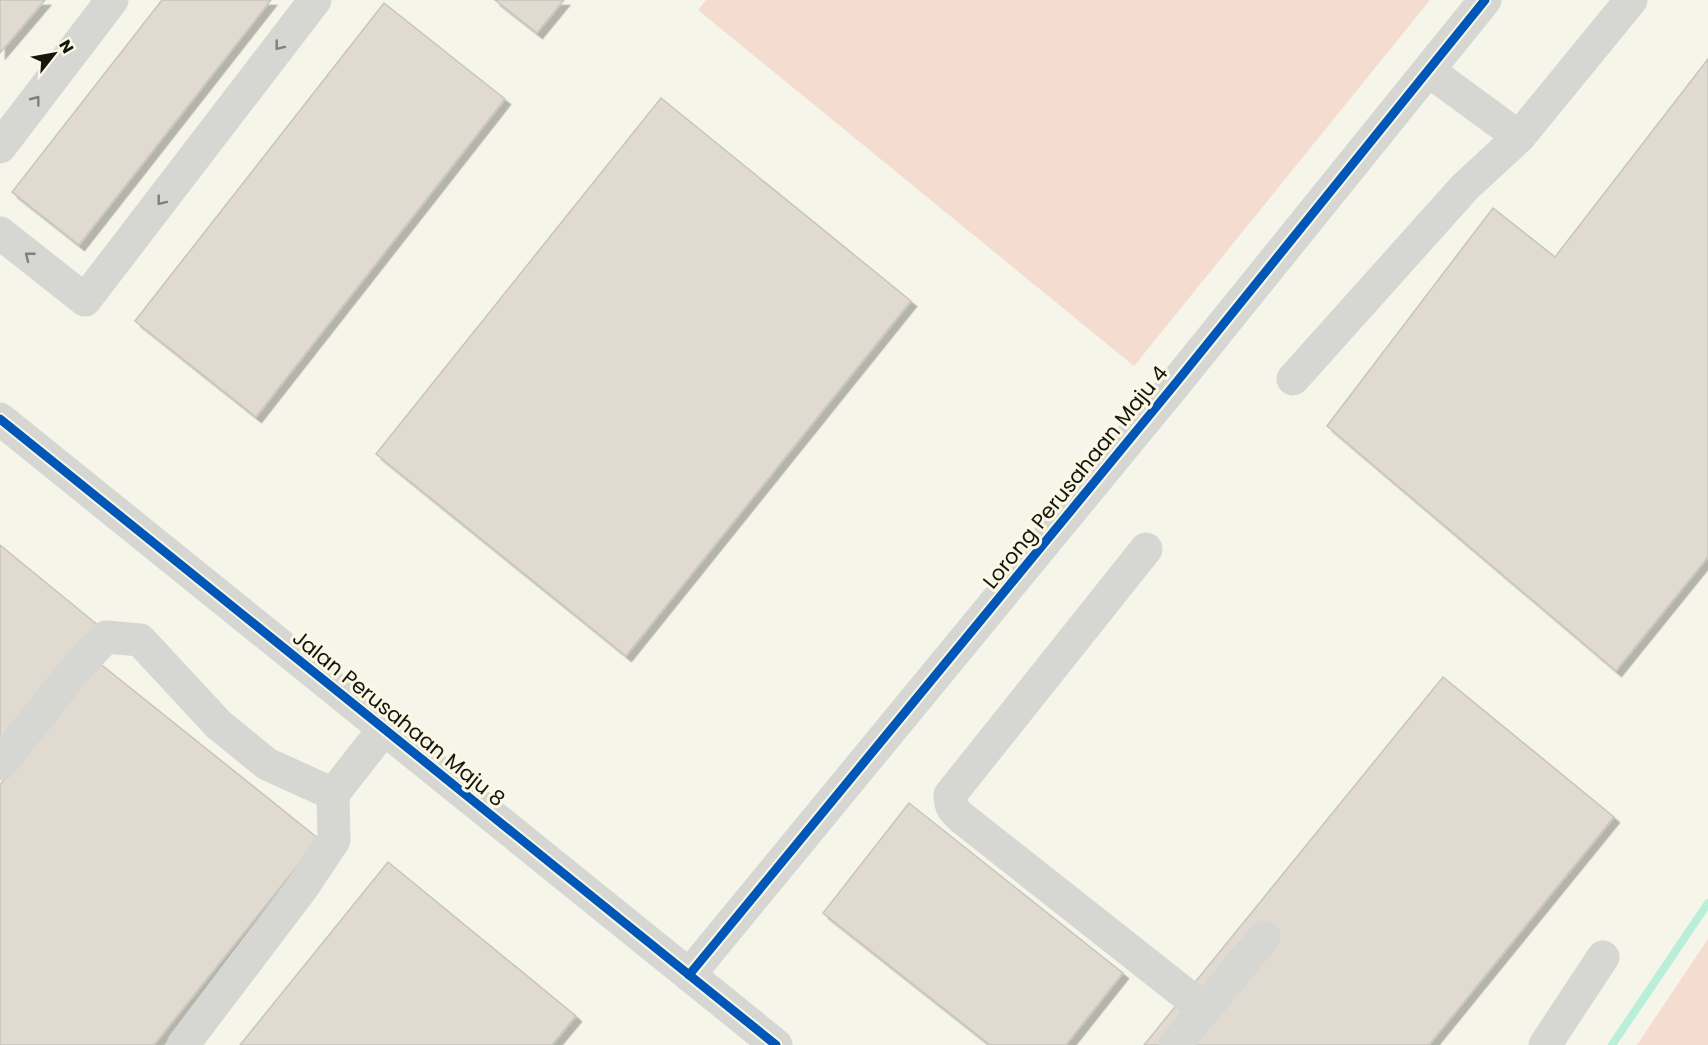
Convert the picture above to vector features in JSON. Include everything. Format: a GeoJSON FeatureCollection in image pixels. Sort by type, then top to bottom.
{"type":"FeatureCollection","features":[{"type":"Feature","properties":{"kind":"street"},"geometry":{"type":"LineString","coordinates":[[0,147],[112,0]]}},
{"type":"Feature","properties":{"kind":"street"},"geometry":{"type":"LineString","coordinates":[[0,233],[84,300],[315,0]]}},
{"type":"Feature","properties":{"kind":"street","name":"Lorong Perusahaan Maju 4"},"geometry":{"type":"LineString","coordinates":[[689,975],[1182,375],[1485,0]]}},
{"type":"Feature","properties":{"kind":"street"},"geometry":{"type":"LineString","coordinates":[[1293,379],[1465,187],[1519,137],[1632,0]]}},
{"type":"Feature","properties":{"kind":"street"},"geometry":{"type":"LineString","coordinates":[[1429,71],[1519,137]]}},
{"type":"Feature","properties":{"kind":"street","name":"Jalan Perusahaan Maju 8"},"geometry":{"type":"LineString","coordinates":[[0,419],[776,1045]]}},
{"type":"Feature","properties":{"kind":"street"},"geometry":{"type":"LineString","coordinates":[[1146,549],[950,795],[950,802],[952,809],[962,818],[1204,1009]]}},
{"type":"Feature","properties":{"kind":"street"},"geometry":{"type":"LineString","coordinates":[[0,764],[80,665],[106,637],[140,640],[219,725],[267,764],[333,794]]}},
{"type":"Feature","properties":{"kind":"street"},"geometry":{"type":"LineString","coordinates":[[183,1045],[302,888],[334,840],[333,794],[384,729]]}},
{"type":"Feature","properties":{"kind":"street"},"geometry":{"type":"LineString","coordinates":[[1175,1045],[1264,937]]}},
{"type":"Feature","properties":{"kind":"street"},"geometry":{"type":"LineString","coordinates":[[1545,1045],[1603,957]]}},
{"type":"Feature","properties":{"kind":"shaded area"},"geometry":{"type":"Polygon","coordinates":[[[706,0],[1430,0],[1134,366],[698,10],[706,0]]]}},
{"type":"Feature","properties":{"kind":"shaded area"},"geometry":{"type":"Polygon","coordinates":[[[1708,939],[1708,1045],[1637,1045],[1708,939]]]}},
{"type":"Feature","properties":{"kind":"building"},"geometry":{"type":"Polygon","coordinates":[[[0,0],[45,0],[0,53],[0,0]]]}},
{"type":"Feature","properties":{"kind":"building"},"geometry":{"type":"Polygon","coordinates":[[[162,0],[271,0],[79,245],[12,192],[162,0]]]}},
{"type":"Feature","properties":{"kind":"building"},"geometry":{"type":"Polygon","coordinates":[[[495,0],[564,0],[537,33],[495,0]]]}},
{"type":"Feature","properties":{"kind":"building"},"geometry":{"type":"Polygon","coordinates":[[[384,3],[505,99],[256,417],[135,321],[384,3]]]}},
{"type":"Feature","properties":{"kind":"building"},"geometry":{"type":"Polygon","coordinates":[[[1708,59],[1708,557],[1616,671],[1327,426],[1493,208],[1555,257],[1708,59]]]}},
{"type":"Feature","properties":{"kind":"building"},"geometry":{"type":"Polygon","coordinates":[[[661,98],[911,301],[626,656],[376,454],[661,98]]]}},
{"type":"Feature","properties":{"kind":"building"},"geometry":{"type":"Polygon","coordinates":[[[0,545],[99,626],[0,749],[0,545]]]}},
{"type":"Feature","properties":{"kind":"building"},"geometry":{"type":"Polygon","coordinates":[[[98,662],[319,839],[154,1045],[0,1045],[0,785],[98,662]]]}},
{"type":"Feature","properties":{"kind":"building"},"geometry":{"type":"Polygon","coordinates":[[[1443,677],[1614,817],[1429,1045],[1144,1045],[1443,677]]]}},
{"type":"Feature","properties":{"kind":"building"},"geometry":{"type":"Polygon","coordinates":[[[909,803],[1123,973],[1066,1045],[990,1045],[823,913],[909,803]]]}},
{"type":"Feature","properties":{"kind":"building"},"geometry":{"type":"Polygon","coordinates":[[[388,862],[576,1016],[552,1045],[240,1045],[388,862]]]}},
{"type":"Feature","properties":{"kind":"waterway"},"geometry":{"type":"LineString","coordinates":[[1612,1045],[1708,903]]}},
{"type":"Feature","properties":{"kind":"cycle path"},"geometry":{"type":"LineString","coordinates":[[689,975],[1175,384],[1485,0]]}},
{"type":"Feature","properties":{"kind":"cycle path"},"geometry":{"type":"LineString","coordinates":[[0,419],[776,1045]]}}]}
